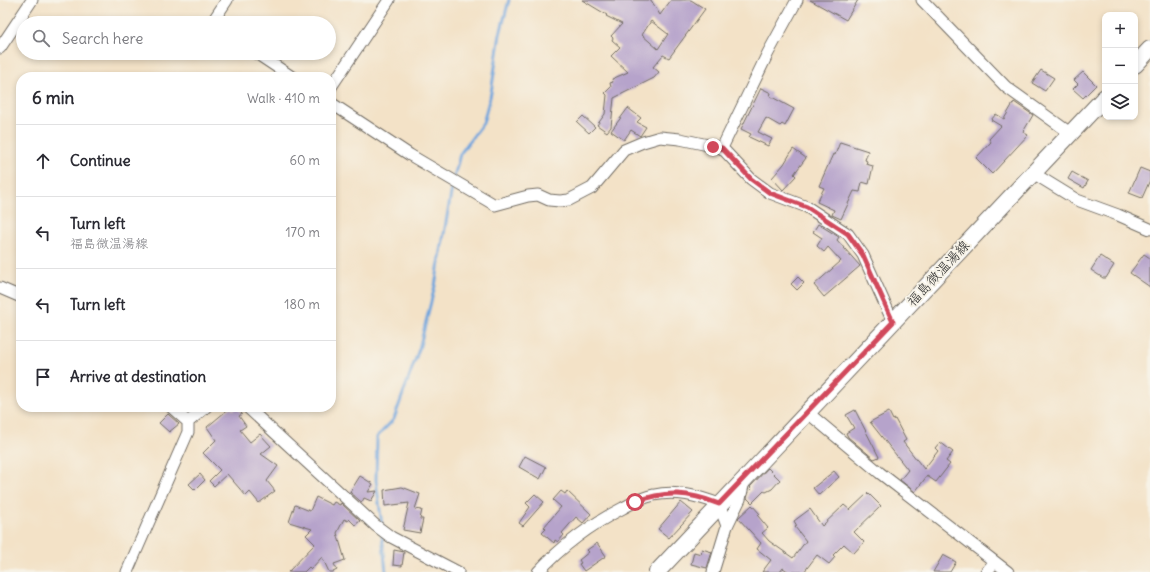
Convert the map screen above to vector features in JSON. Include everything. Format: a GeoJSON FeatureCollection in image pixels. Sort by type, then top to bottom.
{"type":"FeatureCollection","features":[{"type":"Feature","properties":{"kind":"main road"},"geometry":{"type":"LineString","coordinates":[[1138,62],[1150,49]]}},
{"type":"Feature","properties":{"kind":"main road","name":"福島微温湯線"},"geometry":{"type":"LineString","coordinates":[[657,572],[719,504],[1102,100]]}},
{"type":"Feature","properties":{"kind":"street"},"geometry":{"type":"LineString","coordinates":[[21,16],[32,0]]}},
{"type":"Feature","properties":{"kind":"street"},"geometry":{"type":"LineString","coordinates":[[216,16],[226,0]]}},
{"type":"Feature","properties":{"kind":"street"},"geometry":{"type":"LineString","coordinates":[[336,80],[389,0]]}},
{"type":"Feature","properties":{"kind":"street"},"geometry":{"type":"LineString","coordinates":[[722,148],[768,53],[797,0]]}},
{"type":"Feature","properties":{"kind":"street"},"geometry":{"type":"LineString","coordinates":[[922,0],[1000,81],[1070,133]]}},
{"type":"Feature","properties":{"kind":"street"},"geometry":{"type":"LineString","coordinates":[[0,48],[16,24]]}},
{"type":"Feature","properties":{"kind":"street"},"geometry":{"type":"LineString","coordinates":[[266,60],[284,72]]}},
{"type":"Feature","properties":{"kind":"street"},"geometry":{"type":"LineString","coordinates":[[336,106],[410,155],[495,205],[528,196],[538,195],[549,200],[560,202],[569,200],[592,188],[624,150],[643,142],[660,138],[680,139],[722,148],[751,179],[770,193],[807,207],[848,234],[863,255],[893,322]]}},
{"type":"Feature","properties":{"kind":"street"},"geometry":{"type":"LineString","coordinates":[[1033,173],[1077,200],[1118,215],[1150,230]]}},
{"type":"Feature","properties":{"kind":"street"},"geometry":{"type":"LineString","coordinates":[[0,289],[16,295]]}},
{"type":"Feature","properties":{"kind":"street"},"geometry":{"type":"LineString","coordinates":[[127,572],[188,432],[188,422],[177,412]]}},
{"type":"Feature","properties":{"kind":"street"},"geometry":{"type":"LineString","coordinates":[[188,422],[200,412]]}},
{"type":"Feature","properties":{"kind":"street"},"geometry":{"type":"LineString","coordinates":[[251,412],[375,525],[391,537],[458,572]]}},
{"type":"Feature","properties":{"kind":"street"},"geometry":{"type":"LineString","coordinates":[[807,412],[880,473],[1008,572]]}},
{"type":"Feature","properties":{"kind":"street"},"geometry":{"type":"LineString","coordinates":[[713,572],[727,526],[740,499],[745,477]]}},
{"type":"Feature","properties":{"kind":"street"},"geometry":{"type":"LineString","coordinates":[[538,572],[556,552],[579,534],[610,514],[653,495],[685,494],[702,497],[719,504],[727,526]]}},
{"type":"Feature","properties":{"kind":"street"},"geometry":{"type":"LineString","coordinates":[[986,572],[994,562]]}},
{"type":"Feature","properties":{"kind":"building"},"geometry":{"type":"Polygon","coordinates":[[[582,0],[651,0],[660,15],[671,0],[691,0],[705,9],[669,58],[663,55],[653,67],[659,72],[654,78],[614,98],[611,127],[607,132],[597,125],[605,114],[607,95],[605,93],[611,87],[610,83],[613,82],[612,79],[628,72],[611,56],[620,47],[612,40],[613,38],[611,36],[622,24],[606,16],[607,15],[582,0]],[[651,21],[642,35],[658,49],[668,34],[651,21]]]}},
{"type":"Feature","properties":{"kind":"building"},"geometry":{"type":"Polygon","coordinates":[[[810,0],[858,0],[846,20],[810,0]]]}},
{"type":"Feature","properties":{"kind":"building"},"geometry":{"type":"Polygon","coordinates":[[[1041,70],[1054,78],[1045,91],[1032,83],[1041,70]]]}},
{"type":"Feature","properties":{"kind":"building"},"geometry":{"type":"Polygon","coordinates":[[[1083,72],[1096,85],[1083,98],[1073,89],[1078,84],[1074,80],[1083,72]]]}},
{"type":"Feature","properties":{"kind":"building"},"geometry":{"type":"Polygon","coordinates":[[[761,88],[771,93],[770,96],[794,109],[785,126],[782,124],[780,126],[766,118],[758,132],[772,139],[768,146],[749,137],[751,134],[741,129],[761,88]]]}},
{"type":"Feature","properties":{"kind":"building"},"geometry":{"type":"Polygon","coordinates":[[[1014,102],[1033,115],[1023,132],[1028,135],[992,174],[976,158],[991,142],[989,139],[1001,126],[991,120],[996,114],[1004,119],[1014,102]]]}},
{"type":"Feature","properties":{"kind":"building"},"geometry":{"type":"Polygon","coordinates":[[[628,108],[641,118],[637,122],[646,127],[640,136],[631,130],[624,140],[611,131],[628,108]]]}},
{"type":"Feature","properties":{"kind":"building"},"geometry":{"type":"Polygon","coordinates":[[[583,116],[595,127],[589,133],[577,122],[583,116]]]}},
{"type":"Feature","properties":{"kind":"building"},"geometry":{"type":"Polygon","coordinates":[[[840,142],[868,151],[865,160],[867,161],[866,164],[873,166],[869,184],[862,182],[860,192],[854,191],[841,219],[832,215],[834,210],[817,202],[824,188],[819,186],[840,142]]]}},
{"type":"Feature","properties":{"kind":"building"},"geometry":{"type":"Polygon","coordinates":[[[793,149],[806,158],[794,174],[796,176],[783,190],[772,178],[784,164],[793,149]]]}},
{"type":"Feature","properties":{"kind":"building"},"geometry":{"type":"Polygon","coordinates":[[[1140,168],[1150,172],[1150,180],[1142,198],[1129,193],[1140,168]]]}},
{"type":"Feature","properties":{"kind":"building"},"geometry":{"type":"Polygon","coordinates":[[[1072,172],[1088,181],[1084,188],[1068,179],[1072,172]]]}},
{"type":"Feature","properties":{"kind":"building"},"geometry":{"type":"Polygon","coordinates":[[[818,224],[839,237],[837,240],[860,266],[824,297],[814,285],[841,261],[828,247],[824,252],[817,246],[822,238],[813,232],[818,224]]]}},
{"type":"Feature","properties":{"kind":"building"},"geometry":{"type":"Polygon","coordinates":[[[1144,254],[1150,258],[1150,287],[1130,273],[1144,254]]]}},
{"type":"Feature","properties":{"kind":"building"},"geometry":{"type":"Polygon","coordinates":[[[1100,256],[1114,265],[1106,278],[1103,278],[1091,270],[1100,256]]]}},
{"type":"Feature","properties":{"kind":"building"},"geometry":{"type":"Polygon","coordinates":[[[798,277],[804,283],[797,290],[791,284],[798,277]]]}},
{"type":"Feature","properties":{"kind":"building"},"geometry":{"type":"Polygon","coordinates":[[[855,410],[879,457],[874,459],[848,437],[846,433],[854,428],[846,415],[855,410]]]}},
{"type":"Feature","properties":{"kind":"building"},"geometry":{"type":"Polygon","coordinates":[[[225,412],[241,412],[242,414],[239,416],[246,426],[240,430],[250,442],[260,434],[271,446],[261,454],[278,466],[267,481],[275,491],[259,503],[250,492],[246,496],[227,474],[214,486],[209,481],[220,470],[203,453],[216,440],[207,427],[225,412]]]}},
{"type":"Feature","properties":{"kind":"building"},"geometry":{"type":"Polygon","coordinates":[[[889,412],[893,420],[895,419],[906,440],[903,442],[924,469],[938,451],[935,448],[940,442],[953,452],[946,461],[950,464],[936,482],[927,476],[915,492],[900,480],[908,470],[870,422],[889,412]]]}},
{"type":"Feature","properties":{"kind":"building"},"geometry":{"type":"Polygon","coordinates":[[[168,414],[179,424],[169,432],[159,423],[168,414]]]}},
{"type":"Feature","properties":{"kind":"building"},"geometry":{"type":"Polygon","coordinates":[[[525,456],[546,467],[540,479],[519,467],[525,456]]]}},
{"type":"Feature","properties":{"kind":"building"},"geometry":{"type":"Polygon","coordinates":[[[768,468],[780,480],[772,489],[766,492],[764,491],[752,503],[747,498],[752,489],[750,487],[768,468]]]}},
{"type":"Feature","properties":{"kind":"building"},"geometry":{"type":"Polygon","coordinates":[[[834,471],[839,477],[819,495],[813,488],[834,471]]]}},
{"type":"Feature","properties":{"kind":"building"},"geometry":{"type":"Polygon","coordinates":[[[200,474],[205,480],[195,490],[189,484],[200,474]]]}},
{"type":"Feature","properties":{"kind":"building"},"geometry":{"type":"Polygon","coordinates":[[[360,476],[373,484],[368,492],[377,491],[371,501],[364,498],[362,502],[350,492],[360,476]]]}},
{"type":"Feature","properties":{"kind":"building"},"geometry":{"type":"Polygon","coordinates":[[[402,487],[420,494],[415,509],[422,510],[420,519],[423,519],[420,533],[403,530],[409,503],[385,506],[384,490],[402,487]]]}},
{"type":"Feature","properties":{"kind":"building"},"geometry":{"type":"Polygon","coordinates":[[[561,491],[565,494],[567,491],[591,514],[583,523],[576,517],[562,533],[564,535],[558,542],[555,540],[554,543],[542,533],[546,529],[544,527],[561,507],[553,500],[561,491]]]}},
{"type":"Feature","properties":{"kind":"building"},"geometry":{"type":"Polygon","coordinates":[[[868,493],[881,506],[854,532],[864,542],[854,553],[844,544],[833,555],[835,557],[829,564],[817,555],[804,572],[789,572],[783,568],[780,572],[762,572],[771,560],[757,549],[761,543],[738,518],[752,505],[760,514],[758,516],[768,528],[762,533],[769,541],[793,558],[806,541],[795,527],[797,526],[794,521],[810,509],[822,526],[844,505],[850,510],[868,493]]]}},
{"type":"Feature","properties":{"kind":"building"},"geometry":{"type":"Polygon","coordinates":[[[535,494],[544,502],[523,526],[519,523],[530,507],[526,503],[535,494]]]}},
{"type":"Feature","properties":{"kind":"building"},"geometry":{"type":"Polygon","coordinates":[[[316,497],[332,505],[334,502],[340,505],[341,503],[360,521],[355,525],[349,519],[348,521],[344,519],[337,533],[345,560],[334,564],[337,570],[329,572],[322,557],[311,569],[309,567],[304,572],[288,572],[315,544],[306,535],[312,529],[289,522],[295,505],[310,511],[316,497]]]}},
{"type":"Feature","properties":{"kind":"building"},"geometry":{"type":"Polygon","coordinates":[[[681,502],[693,512],[669,538],[658,529],[681,502]]]}},
{"type":"Feature","properties":{"kind":"building"},"geometry":{"type":"Polygon","coordinates":[[[597,543],[606,556],[584,571],[579,564],[581,563],[579,560],[589,552],[587,550],[597,543]]]}},
{"type":"Feature","properties":{"kind":"building"},"geometry":{"type":"Polygon","coordinates":[[[702,549],[712,552],[707,568],[691,564],[694,552],[701,554],[702,549]]]}},
{"type":"Feature","properties":{"kind":"building"},"geometry":{"type":"Polygon","coordinates":[[[394,550],[404,552],[402,566],[393,565],[394,550]]]}},
{"type":"Feature","properties":{"kind":"building"},"geometry":{"type":"Polygon","coordinates":[[[943,555],[956,562],[950,572],[933,572],[943,555]]]}},
{"type":"Feature","properties":{"kind":"waterway"},"geometry":{"type":"LineString","coordinates":[[454,177],[460,154],[483,123],[491,93],[500,34],[509,0]]}},
{"type":"Feature","properties":{"kind":"waterway"},"geometry":{"type":"LineString","coordinates":[[382,525],[376,480],[377,437],[394,419],[419,349],[435,286],[453,182]]}},
{"type":"Feature","properties":{"kind":"waterway"},"geometry":{"type":"LineString","coordinates":[[382,535],[386,572]]}},
{"type":"Feature","properties":{"kind":"route"},"geometry":{"type":"LineString","coordinates":[[635,502],[653,495],[671,493],[702,497],[719,504],[893,322],[863,255],[848,234],[807,207],[770,193],[751,179],[722,148],[713,147]]}}]}
